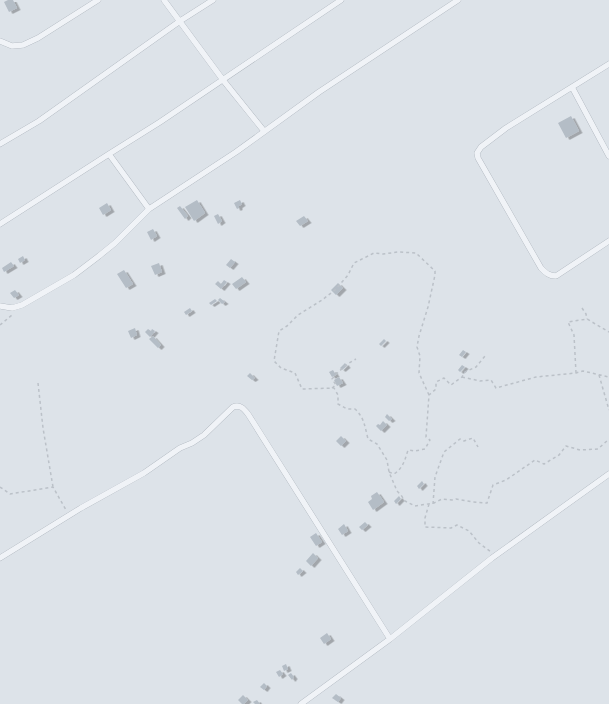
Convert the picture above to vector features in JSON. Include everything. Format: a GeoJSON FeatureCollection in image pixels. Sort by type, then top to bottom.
{"type":"FeatureCollection","features":[{"type":"Feature","properties":{"kind":"street"},"geometry":{"type":"LineString","coordinates":[[0,41],[12,46],[22,45],[38,38],[98,0]]}},
{"type":"Feature","properties":{"kind":"street"},"geometry":{"type":"LineString","coordinates":[[164,0],[223,80],[264,131]]}},
{"type":"Feature","properties":{"kind":"street"},"geometry":{"type":"LineString","coordinates":[[0,144],[45,117],[180,21],[213,0]]}},
{"type":"Feature","properties":{"kind":"street"},"geometry":{"type":"LineString","coordinates":[[0,224],[160,122],[341,0]]}},
{"type":"Feature","properties":{"kind":"street"},"geometry":{"type":"LineString","coordinates":[[0,306],[12,308],[22,305],[74,275],[115,243],[149,209],[236,152],[319,92],[458,0]]}},
{"type":"Feature","properties":{"kind":"street"},"geometry":{"type":"LineString","coordinates":[[609,64],[506,128],[477,153],[478,158],[541,268],[550,276],[556,276],[609,241]]}},
{"type":"Feature","properties":{"kind":"street"},"geometry":{"type":"LineString","coordinates":[[572,86],[608,154]]}},
{"type":"Feature","properties":{"kind":"street"},"geometry":{"type":"LineString","coordinates":[[109,154],[149,209]]}},
{"type":"Feature","properties":{"kind":"street"},"geometry":{"type":"LineString","coordinates":[[0,558],[144,473],[165,458],[198,439],[224,418],[233,407],[239,406],[242,407],[248,414],[390,638]]}},
{"type":"Feature","properties":{"kind":"street"},"geometry":{"type":"LineString","coordinates":[[301,704],[390,638],[492,558],[609,474]]}},
{"type":"Feature","properties":{"kind":"path"},"geometry":{"type":"LineString","coordinates":[[389,472],[394,474],[398,471],[405,462],[408,450],[425,449],[430,440],[426,437],[429,395],[420,372],[420,356],[417,347],[428,307],[435,271],[416,253],[398,252],[374,254],[354,263],[348,275],[335,290],[298,315],[287,326],[279,331],[274,361],[281,368],[295,374],[302,389],[334,388],[338,395],[338,404],[347,408],[355,409],[360,413],[364,419],[368,439],[377,444],[387,460],[389,472],[396,491],[401,495],[404,501],[415,506],[432,504],[442,499],[456,499],[487,503],[493,485],[506,480],[536,460],[544,464],[559,455],[566,446],[580,450],[598,449],[609,440]]}},
{"type":"Feature","properties":{"kind":"path"},"geometry":{"type":"LineString","coordinates":[[582,308],[586,314],[587,320]]}},
{"type":"Feature","properties":{"kind":"path"},"geometry":{"type":"LineString","coordinates":[[576,373],[574,335],[568,322],[587,320],[609,332]]}},
{"type":"Feature","properties":{"kind":"path"},"geometry":{"type":"LineString","coordinates":[[429,395],[436,389],[436,382],[444,378],[451,386],[462,377],[465,372],[476,367],[485,356]]}},
{"type":"Feature","properties":{"kind":"path"},"geometry":{"type":"LineString","coordinates":[[332,388],[336,385],[332,379],[336,374],[356,359]]}},
{"type":"Feature","properties":{"kind":"path"},"geometry":{"type":"LineString","coordinates":[[462,377],[480,381],[490,380],[496,388],[536,377],[583,371],[609,377]]}},
{"type":"Feature","properties":{"kind":"path"},"geometry":{"type":"LineString","coordinates":[[599,374],[609,410]]}},
{"type":"Feature","properties":{"kind":"path"},"geometry":{"type":"LineString","coordinates":[[38,383],[43,428],[53,487],[69,516]]}},
{"type":"Feature","properties":{"kind":"path"},"geometry":{"type":"LineString","coordinates":[[432,504],[435,477],[444,452],[460,439],[464,441],[473,438],[478,447]]}},
{"type":"Feature","properties":{"kind":"path"},"geometry":{"type":"LineString","coordinates":[[0,487],[10,494],[53,487]]}},
{"type":"Feature","properties":{"kind":"path"},"geometry":{"type":"LineString","coordinates":[[429,504],[425,518],[425,527],[451,528],[457,525],[469,532],[491,551],[492,558]]}},
{"type":"Feature","properties":{"kind":"building"},"geometry":{"type":"Polygon","coordinates":[[[13,0],[17,8],[9,12],[4,2],[13,0]]]}},
{"type":"Feature","properties":{"kind":"building"},"geometry":{"type":"Polygon","coordinates":[[[571,116],[579,131],[566,138],[558,123],[571,116]]]}},
{"type":"Feature","properties":{"kind":"building"},"geometry":{"type":"Polygon","coordinates":[[[197,200],[205,213],[194,221],[185,207],[197,200]]]}},
{"type":"Feature","properties":{"kind":"building"},"geometry":{"type":"Polygon","coordinates":[[[240,200],[242,204],[237,209],[234,203],[240,200]]]}},
{"type":"Feature","properties":{"kind":"building"},"geometry":{"type":"Polygon","coordinates":[[[107,203],[111,210],[103,215],[99,208],[107,203]]]}},
{"type":"Feature","properties":{"kind":"building"},"geometry":{"type":"Polygon","coordinates":[[[180,206],[188,216],[185,219],[177,208],[180,206]]]}},
{"type":"Feature","properties":{"kind":"building"},"geometry":{"type":"Polygon","coordinates":[[[218,214],[222,221],[218,224],[214,216],[218,214]]]}},
{"type":"Feature","properties":{"kind":"building"},"geometry":{"type":"Polygon","coordinates":[[[304,216],[308,221],[300,226],[296,221],[304,216]]]}},
{"type":"Feature","properties":{"kind":"building"},"geometry":{"type":"Polygon","coordinates":[[[153,229],[157,236],[151,240],[147,232],[153,229]]]}},
{"type":"Feature","properties":{"kind":"building"},"geometry":{"type":"Polygon","coordinates":[[[23,256],[25,260],[20,263],[18,259],[23,256]]]}},
{"type":"Feature","properties":{"kind":"building"},"geometry":{"type":"Polygon","coordinates":[[[231,259],[235,262],[230,268],[226,265],[231,259]]]}},
{"type":"Feature","properties":{"kind":"building"},"geometry":{"type":"Polygon","coordinates":[[[11,262],[14,266],[4,272],[2,268],[11,262]]]}},
{"type":"Feature","properties":{"kind":"building"},"geometry":{"type":"Polygon","coordinates":[[[159,263],[162,272],[155,275],[151,266],[159,263]]]}},
{"type":"Feature","properties":{"kind":"building"},"geometry":{"type":"Polygon","coordinates":[[[124,270],[133,284],[126,288],[117,274],[124,270]]]}},
{"type":"Feature","properties":{"kind":"building"},"geometry":{"type":"Polygon","coordinates":[[[242,277],[246,282],[236,289],[232,284],[242,277]]]}},
{"type":"Feature","properties":{"kind":"building"},"geometry":{"type":"Polygon","coordinates":[[[224,280],[227,282],[221,289],[215,284],[218,281],[221,284],[224,280]]]}},
{"type":"Feature","properties":{"kind":"building"},"geometry":{"type":"Polygon","coordinates":[[[338,283],[343,288],[336,295],[331,290],[338,283]]]}},
{"type":"Feature","properties":{"kind":"building"},"geometry":{"type":"Polygon","coordinates":[[[15,290],[19,295],[14,298],[10,293],[15,290]]]}},
{"type":"Feature","properties":{"kind":"building"},"geometry":{"type":"Polygon","coordinates":[[[220,298],[225,302],[222,304],[218,300],[220,298]]]}},
{"type":"Feature","properties":{"kind":"building"},"geometry":{"type":"Polygon","coordinates":[[[215,299],[217,301],[211,305],[209,303],[215,299]]]}},
{"type":"Feature","properties":{"kind":"building"},"geometry":{"type":"Polygon","coordinates":[[[190,308],[192,311],[186,315],[184,312],[190,308]]]}},
{"type":"Feature","properties":{"kind":"building"},"geometry":{"type":"Polygon","coordinates":[[[135,328],[137,335],[131,338],[128,331],[135,328]]]}},
{"type":"Feature","properties":{"kind":"building"},"geometry":{"type":"Polygon","coordinates":[[[148,329],[155,331],[150,337],[145,332],[148,329]]]}},
{"type":"Feature","properties":{"kind":"building"},"geometry":{"type":"Polygon","coordinates":[[[153,336],[161,345],[158,348],[149,339],[153,336]]]}},
{"type":"Feature","properties":{"kind":"building"},"geometry":{"type":"Polygon","coordinates":[[[384,339],[386,341],[381,346],[379,344],[384,339]]]}},
{"type":"Feature","properties":{"kind":"building"},"geometry":{"type":"Polygon","coordinates":[[[463,350],[466,352],[462,357],[459,355],[463,350]]]}},
{"type":"Feature","properties":{"kind":"building"},"geometry":{"type":"Polygon","coordinates":[[[345,363],[347,366],[342,370],[340,368],[345,363]]]}},
{"type":"Feature","properties":{"kind":"building"},"geometry":{"type":"Polygon","coordinates":[[[462,365],[465,367],[460,372],[458,370],[462,365]]]}},
{"type":"Feature","properties":{"kind":"building"},"geometry":{"type":"Polygon","coordinates":[[[333,370],[336,375],[332,377],[329,372],[333,370]]]}},
{"type":"Feature","properties":{"kind":"building"},"geometry":{"type":"Polygon","coordinates":[[[250,373],[255,378],[252,380],[247,376],[250,373]]]}},
{"type":"Feature","properties":{"kind":"building"},"geometry":{"type":"Polygon","coordinates":[[[339,377],[343,383],[337,386],[334,380],[339,377]]]}},
{"type":"Feature","properties":{"kind":"building"},"geometry":{"type":"Polygon","coordinates":[[[387,414],[392,419],[389,421],[385,417],[387,414]]]}},
{"type":"Feature","properties":{"kind":"building"},"geometry":{"type":"Polygon","coordinates":[[[383,421],[387,425],[381,431],[376,426],[378,424],[380,425],[383,421]]]}},
{"type":"Feature","properties":{"kind":"building"},"geometry":{"type":"Polygon","coordinates":[[[341,436],[346,441],[341,446],[336,441],[341,436]]]}},
{"type":"Feature","properties":{"kind":"building"},"geometry":{"type":"Polygon","coordinates":[[[422,481],[424,484],[419,489],[417,486],[422,481]]]}},
{"type":"Feature","properties":{"kind":"building"},"geometry":{"type":"Polygon","coordinates":[[[377,492],[384,502],[373,510],[368,502],[372,499],[371,496],[377,492]]]}},
{"type":"Feature","properties":{"kind":"building"},"geometry":{"type":"Polygon","coordinates":[[[399,496],[401,499],[396,504],[394,501],[399,496]]]}},
{"type":"Feature","properties":{"kind":"building"},"geometry":{"type":"Polygon","coordinates":[[[365,522],[368,525],[362,530],[359,527],[365,522]]]}},
{"type":"Feature","properties":{"kind":"building"},"geometry":{"type":"Polygon","coordinates":[[[344,524],[348,531],[342,535],[338,529],[344,524]]]}},
{"type":"Feature","properties":{"kind":"building"},"geometry":{"type":"Polygon","coordinates":[[[316,533],[322,542],[316,546],[310,537],[316,533]]]}},
{"type":"Feature","properties":{"kind":"building"},"geometry":{"type":"Polygon","coordinates":[[[313,553],[318,558],[311,566],[306,561],[313,553]]]}},
{"type":"Feature","properties":{"kind":"building"},"geometry":{"type":"Polygon","coordinates":[[[300,568],[303,571],[298,575],[296,572],[300,568]]]}},
{"type":"Feature","properties":{"kind":"building"},"geometry":{"type":"Polygon","coordinates":[[[327,633],[331,639],[324,644],[320,638],[327,633]]]}},
{"type":"Feature","properties":{"kind":"building"},"geometry":{"type":"Polygon","coordinates":[[[286,664],[288,669],[284,671],[282,666],[286,664]]]}},
{"type":"Feature","properties":{"kind":"building"},"geometry":{"type":"Polygon","coordinates":[[[280,670],[283,674],[279,677],[276,672],[280,670]]]}},
{"type":"Feature","properties":{"kind":"building"},"geometry":{"type":"Polygon","coordinates":[[[291,673],[294,677],[292,680],[288,675],[291,673]]]}},
{"type":"Feature","properties":{"kind":"building"},"geometry":{"type":"Polygon","coordinates":[[[264,683],[267,686],[264,690],[260,687],[264,683]]]}},
{"type":"Feature","properties":{"kind":"building"},"geometry":{"type":"Polygon","coordinates":[[[336,694],[341,698],[338,702],[332,698],[336,694]]]}},
{"type":"Feature","properties":{"kind":"building"},"geometry":{"type":"Polygon","coordinates":[[[243,695],[248,700],[242,704],[238,700],[243,695]]]}},
{"type":"Feature","properties":{"kind":"building"},"geometry":{"type":"Polygon","coordinates":[[[257,700],[260,704],[255,704],[253,702],[257,700]]]}}]}
